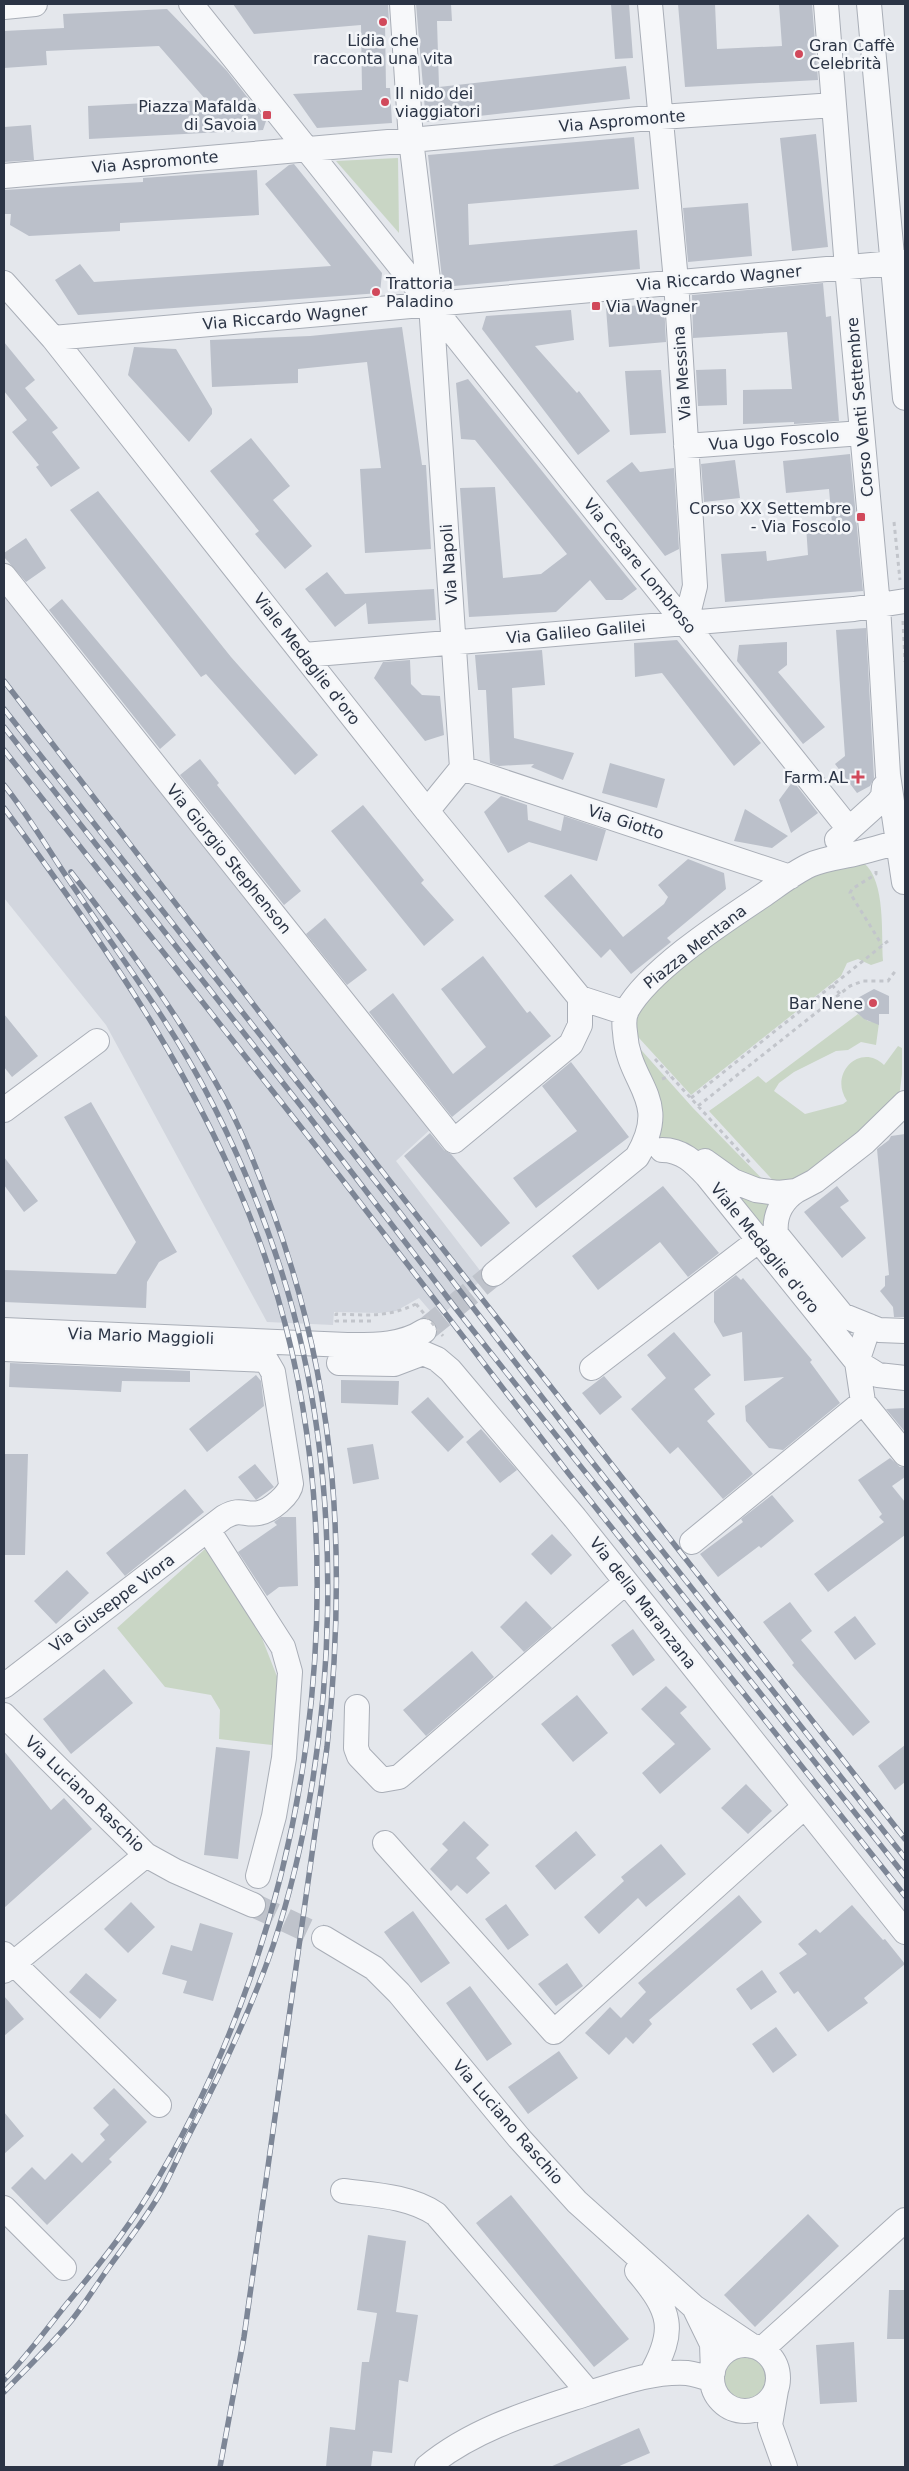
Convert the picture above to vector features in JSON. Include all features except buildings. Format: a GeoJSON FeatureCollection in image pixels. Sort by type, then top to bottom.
{"type":"FeatureCollection","features":[{"type":"Feature","properties":{"kind":"street"},"geometry":{"type":"LineString","coordinates":[[4,7],[35,4]]}},
{"type":"Feature","properties":{"kind":"street"},"geometry":{"type":"LineString","coordinates":[[191,4],[306,149]]}},
{"type":"Feature","properties":{"kind":"street"},"geometry":{"type":"LineString","coordinates":[[402,4],[411,140]]}},
{"type":"Feature","properties":{"kind":"street","name":"Via Messina"},"geometry":{"type":"LineString","coordinates":[[650,4],[676,281],[695,586],[686,622]]}},
{"type":"Feature","properties":{"kind":"street","name":"Corso Venti Settembre"},"geometry":{"type":"LineString","coordinates":[[826,4],[847,268],[878,606],[889,784],[902,841],[905,882]]}},
{"type":"Feature","properties":{"kind":"street"},"geometry":{"type":"LineString","coordinates":[[869,4],[899,263],[905,398]]}},
{"type":"Feature","properties":{"kind":"street","name":"Via Aspromonte"},"geometry":{"type":"LineString","coordinates":[[4,176],[661,117],[834,104]]}},
{"type":"Feature","properties":{"kind":"street","name":"Via Napoli"},"geometry":{"type":"LineString","coordinates":[[411,140],[431,304],[462,768]]}},
{"type":"Feature","properties":{"kind":"street","name":"Via Cesare Lombroso"},"geometry":{"type":"LineString","coordinates":[[306,149],[686,622],[849,829]]}},
{"type":"Feature","properties":{"kind":"street"},"geometry":{"type":"LineString","coordinates":[[847,268],[899,263]]}},
{"type":"Feature","properties":{"kind":"street","name":"Via Riccardo Wagner"},"geometry":{"type":"LineString","coordinates":[[53,338],[676,281],[847,268]]}},
{"type":"Feature","properties":{"kind":"street","name":"Viale Medaglie d'oro"},"geometry":{"type":"LineString","coordinates":[[4,283],[53,338],[427,811],[580,998]]}},
{"type":"Feature","properties":{"kind":"street","name":"Vua Ugo Foscolo"},"geometry":{"type":"LineString","coordinates":[[686,446],[862,434]]}},
{"type":"Feature","properties":{"kind":"street","name":"Via Giorgio Stephenson"},"geometry":{"type":"LineString","coordinates":[[4,576],[454,1141],[570,1044],[580,1025],[580,998]]}},
{"type":"Feature","properties":{"kind":"street"},"geometry":{"type":"LineString","coordinates":[[878,606],[905,601]]}},
{"type":"Feature","properties":{"kind":"street","name":"Via Galileo Galilei"},"geometry":{"type":"LineString","coordinates":[[304,655],[878,606]]}},
{"type":"Feature","properties":{"kind":"street"},"geometry":{"type":"LineString","coordinates":[[427,811],[462,768]]}},
{"type":"Feature","properties":{"kind":"street","name":"Via Giotto"},"geometry":{"type":"LineString","coordinates":[[462,768],[790,877]]}},
{"type":"Feature","properties":{"kind":"street","name":"Piazza Mentana"},"geometry":{"type":"LineString","coordinates":[[626,1013],[640,992],[661,972],[715,928],[810,865],[878,803],[883,796],[884,787],[889,784]]}},
{"type":"Feature","properties":{"kind":"street","name":"Piazza Mentana"},"geometry":{"type":"LineString","coordinates":[[810,865],[902,841]]}},
{"type":"Feature","properties":{"kind":"street"},"geometry":{"type":"LineString","coordinates":[[580,998],[626,1013],[625,1035],[630,1059],[644,1085],[651,1110],[650,1130],[637,1157]]}},
{"type":"Feature","properties":{"kind":"street"},"geometry":{"type":"LineString","coordinates":[[6,1104],[97,1041]]}},
{"type":"Feature","properties":{"kind":"street"},"geometry":{"type":"LineString","coordinates":[[494,1274],[637,1157],[662,1150],[687,1152],[711,1164],[744,1186],[761,1192],[787,1192],[811,1184],[865,1142],[905,1103]]}},
{"type":"Feature","properties":{"kind":"street","name":"Viale Medaglie d'oro"},"geometry":{"type":"LineString","coordinates":[[662,1150],[680,1153],[698,1166],[842,1315],[886,1332],[905,1331]]}},
{"type":"Feature","properties":{"kind":"street","name":"Viale Medaglie d'oro"},"geometry":{"type":"LineString","coordinates":[[767,1237],[776,1221],[787,1192]]}},
{"type":"Feature","properties":{"kind":"street"},"geometry":{"type":"LineString","coordinates":[[592,1368],[767,1237]]}},
{"type":"Feature","properties":{"kind":"street","name":"Viale Medaglie d'oro"},"geometry":{"type":"LineString","coordinates":[[767,1237],[857,1362]]}},
{"type":"Feature","properties":{"kind":"street"},"geometry":{"type":"LineString","coordinates":[[869,1326],[857,1362],[864,1402],[905,1454]]}},
{"type":"Feature","properties":{"kind":"street","name":"Via Mario Maggioli"},"geometry":{"type":"LineString","coordinates":[[4,1330],[376,1345],[400,1342],[433,1334]]}},
{"type":"Feature","properties":{"kind":"street","name":"Via Giuseppe Viora"},"geometry":{"type":"LineString","coordinates":[[4,1349],[259,1359],[270,1363],[275,1383],[290,1489],[263,1512],[256,1514],[237,1512],[214,1525],[4,1686]]}},
{"type":"Feature","properties":{"kind":"street","name":"Via della Maranzana"},"geometry":{"type":"LineString","coordinates":[[339,1363],[394,1364],[423,1353],[437,1359],[450,1370],[626,1582],[905,1932]]}},
{"type":"Feature","properties":{"kind":"street"},"geometry":{"type":"LineString","coordinates":[[857,1362],[878,1374],[905,1378]]}},
{"type":"Feature","properties":{"kind":"street"},"geometry":{"type":"LineString","coordinates":[[692,1542],[864,1402]]}},
{"type":"Feature","properties":{"kind":"street"},"geometry":{"type":"LineString","coordinates":[[214,1525],[283,1648],[290,1672],[284,1758],[274,1816],[258,1876]]}},
{"type":"Feature","properties":{"kind":"street"},"geometry":{"type":"LineString","coordinates":[[357,1707],[356,1748],[359,1756],[382,1780],[400,1777],[626,1582]]}},
{"type":"Feature","properties":{"kind":"street","name":"Via Luciano Raschio"},"geometry":{"type":"LineString","coordinates":[[4,1715],[146,1855],[175,1871],[253,1905]]}},
{"type":"Feature","properties":{"kind":"street"},"geometry":{"type":"LineString","coordinates":[[385,1843],[554,2032],[804,1806]]}},
{"type":"Feature","properties":{"kind":"street"},"geometry":{"type":"LineString","coordinates":[[146,1855],[7,1963],[159,2106]]}},
{"type":"Feature","properties":{"kind":"street","name":"Via Luciano Raschio"},"geometry":{"type":"LineString","coordinates":[[324,1938],[374,1968],[398,1993],[519,2138],[577,2202],[694,2307]]}},
{"type":"Feature","properties":{"kind":"street"},"geometry":{"type":"LineString","coordinates":[[343,2191],[389,2197],[421,2204],[436,2214],[589,2393]]}},
{"type":"Feature","properties":{"kind":"street"},"geometry":{"type":"LineString","coordinates":[[577,2202],[644,2279],[665,2310],[669,2330],[666,2344],[650,2376]]}},
{"type":"Feature","properties":{"kind":"street"},"geometry":{"type":"LineString","coordinates":[[4,2208],[64,2268]]}},
{"type":"Feature","properties":{"kind":"street"},"geometry":{"type":"LineString","coordinates":[[757,2348],[905,2220]]}},
{"type":"Feature","properties":{"kind":"street"},"geometry":{"type":"LineString","coordinates":[[694,2307],[770,2357],[776,2366],[778,2377],[770,2424],[784,2467]]}},
{"type":"Feature","properties":{"kind":"street"},"geometry":{"type":"LineString","coordinates":[[694,2307],[712,2344],[715,2391],[722,2400],[751,2424],[776,2460],[784,2467]]}},
{"type":"Feature","properties":{"kind":"street"},"geometry":{"type":"LineString","coordinates":[[713,2376],[721,2356],[728,2350],[745,2345],[757,2348]]}},
{"type":"Feature","properties":{"kind":"street"},"geometry":{"type":"LineString","coordinates":[[428,2467],[484,2430],[525,2414],[626,2381],[650,2376],[687,2373],[713,2376]]}},
{"type":"Feature","properties":{"kind":"street"},"geometry":{"type":"LineString","coordinates":[[731,2407],[741,2410],[753,2409],[763,2405],[771,2398],[776,2388]]}},
{"type":"Feature","properties":{"kind":"path"},"geometry":{"type":"LineString","coordinates":[[876,868],[876,874],[852,888],[850,893],[882,946]]}},
{"type":"Feature","properties":{"kind":"path"},"geometry":{"type":"LineString","coordinates":[[691,1098],[888,940]]}},
{"type":"Feature","properties":{"kind":"path"},"geometry":{"type":"LineString","coordinates":[[698,1106],[840,994],[860,982],[888,981],[896,970]]}},
{"type":"Feature","properties":{"kind":"path"},"geometry":{"type":"LineString","coordinates":[[832,985],[840,994]]}},
{"type":"Feature","properties":{"kind":"path"},"geometry":{"type":"LineString","coordinates":[[670,1076],[698,1106],[787,1192]]}},
{"type":"Feature","properties":{"kind":"path"},"geometry":{"type":"LineString","coordinates":[[378,1321],[336,1321],[336,1314],[379,1315],[396,1313],[416,1304],[433,1334]]}},
{"type":"Feature","properties":{"kind":"shaded area"},"geometry":{"type":"Polygon","coordinates":[[[4,593],[434,1126],[396,1161],[485,1277],[437,1319],[419,1298],[396,1311],[379,1313],[334,1312],[333,1325],[267,1322],[106,1025],[4,898],[4,593]]]}},
{"type":"Feature","properties":{"kind":"green space"},"geometry":{"type":"Polygon","coordinates":[[[398,158],[399,233],[336,161],[398,158]]]}},
{"type":"Feature","properties":{"kind":"green space"},"geometry":{"type":"Polygon","coordinates":[[[864,863],[876,882],[879,895],[883,961],[871,965],[858,959],[847,963],[841,976],[691,1095],[629,1027],[636,1002],[812,867],[864,863]]]}},
{"type":"Feature","properties":{"kind":"green space"},"geometry":{"type":"Polygon","coordinates":[[[858,1014],[868,1021],[879,1023],[876,1045],[861,1042],[848,1050],[836,1051],[794,1072],[779,1083],[774,1091],[805,1114],[843,1104],[847,1101],[842,1090],[842,1080],[844,1071],[850,1064],[857,1059],[866,1057],[875,1059],[884,1065],[898,1046],[902,1048],[902,1074],[899,1098],[825,1165],[780,1188],[709,1111],[758,1076],[766,1083],[858,1014]]]}},
{"type":"Feature","properties":{"kind":"green space"},"geometry":{"type":"Polygon","coordinates":[[[626,1033],[693,1108],[775,1192],[646,1142],[626,1033]]]}},
{"type":"Feature","properties":{"kind":"green space"},"geometry":{"type":"Polygon","coordinates":[[[732,1191],[776,1201],[763,1228],[732,1191]]]}},
{"type":"Feature","properties":{"kind":"green space"},"geometry":{"type":"Polygon","coordinates":[[[205,1549],[223,1571],[256,1623],[278,1679],[272,1745],[219,1739],[220,1710],[211,1695],[165,1687],[117,1628],[205,1549]]]}},
{"type":"Feature","properties":{"kind":"green space"},"geometry":{"type":"Polygon","coordinates":[[[741,2356],[749,2356],[761,2362],[767,2378],[761,2394],[749,2400],[741,2400],[729,2394],[723,2382],[723,2374],[729,2362],[741,2356]]]}},
{"type":"Feature","properties":{"kind":"tunnel"},"geometry":{"type":"LineString","coordinates":[[424,1331],[494,1274]]}},
{"type":"Feature","properties":{"kind":"tunnel"},"geometry":{"type":"LineString","coordinates":[[253,1905],[324,1938]]}},
{"type":"Feature","properties":{"kind":"railway"},"geometry":{"type":"LineString","coordinates":[[4,681],[378,1166],[905,1839]]}},
{"type":"Feature","properties":{"kind":"railway"},"geometry":{"type":"LineString","coordinates":[[4,709],[394,1205],[589,1458],[905,1858]]}},
{"type":"Feature","properties":{"kind":"railway"},"geometry":{"type":"LineString","coordinates":[[4,727],[301,1106],[464,1319],[905,1876]]}},
{"type":"Feature","properties":{"kind":"railway"},"geometry":{"type":"LineString","coordinates":[[4,750],[341,1178],[569,1474],[905,1896]]}},
{"type":"Feature","properties":{"kind":"railway"},"geometry":{"type":"LineString","coordinates":[[4,785],[182,1049],[216,1110],[258,1205],[281,1270],[303,1350],[318,1434],[326,1521],[328,1608],[323,1696],[312,1783],[296,1866],[273,1946],[255,1994],[235,2041],[167,2182],[152,2206],[71,2321],[4,2392]]}},
{"type":"Feature","properties":{"kind":"railway"},"geometry":{"type":"LineString","coordinates":[[4,808],[80,914],[152,1023],[185,1079],[215,1137],[242,1196],[265,1257],[296,1372],[313,1492],[317,1615],[307,1738],[285,1860],[250,1978],[205,2090],[148,2195],[129,2224],[28,2353],[4,2380]]}},
{"type":"Feature","properties":{"kind":"railway"},"geometry":{"type":"LineString","coordinates":[[71,872],[134,956],[173,1013],[227,1103],[246,1143],[273,1212],[295,1278],[312,1344],[324,1410],[332,1476],[336,1543],[336,1610],[327,1747],[244,2337],[220,2467]]}},
{"type":"Feature","properties":{"kind":"place","name":"Lidia che racconta una vita"},"geometry":{"type":"Point","coordinates":[383,22]}},
{"type":"Feature","properties":{"kind":"place","name":"Gran Caffè Celebrità"},"geometry":{"type":"Point","coordinates":[799,54]}},
{"type":"Feature","properties":{"kind":"place","name":"Il nido dei viaggiatori"},"geometry":{"type":"Point","coordinates":[385,102]}},
{"type":"Feature","properties":{"kind":"place","name":"Piazza Mafalda di Savoia"},"geometry":{"type":"Point","coordinates":[267,115]}},
{"type":"Feature","properties":{"kind":"place","name":"Trattoria Paladino"},"geometry":{"type":"Point","coordinates":[376,292]}},
{"type":"Feature","properties":{"kind":"place","name":"Via Wagner"},"geometry":{"type":"Point","coordinates":[596,306]}},
{"type":"Feature","properties":{"kind":"place","name":"Corso XX Settembre - Via Foscolo"},"geometry":{"type":"Point","coordinates":[861,517]}},
{"type":"Feature","properties":{"kind":"place","name":"Farm.AL"},"geometry":{"type":"Point","coordinates":[858,777]}},
{"type":"Feature","properties":{"kind":"place","name":"Bar Nene"},"geometry":{"type":"Point","coordinates":[873,1003]}}]}
